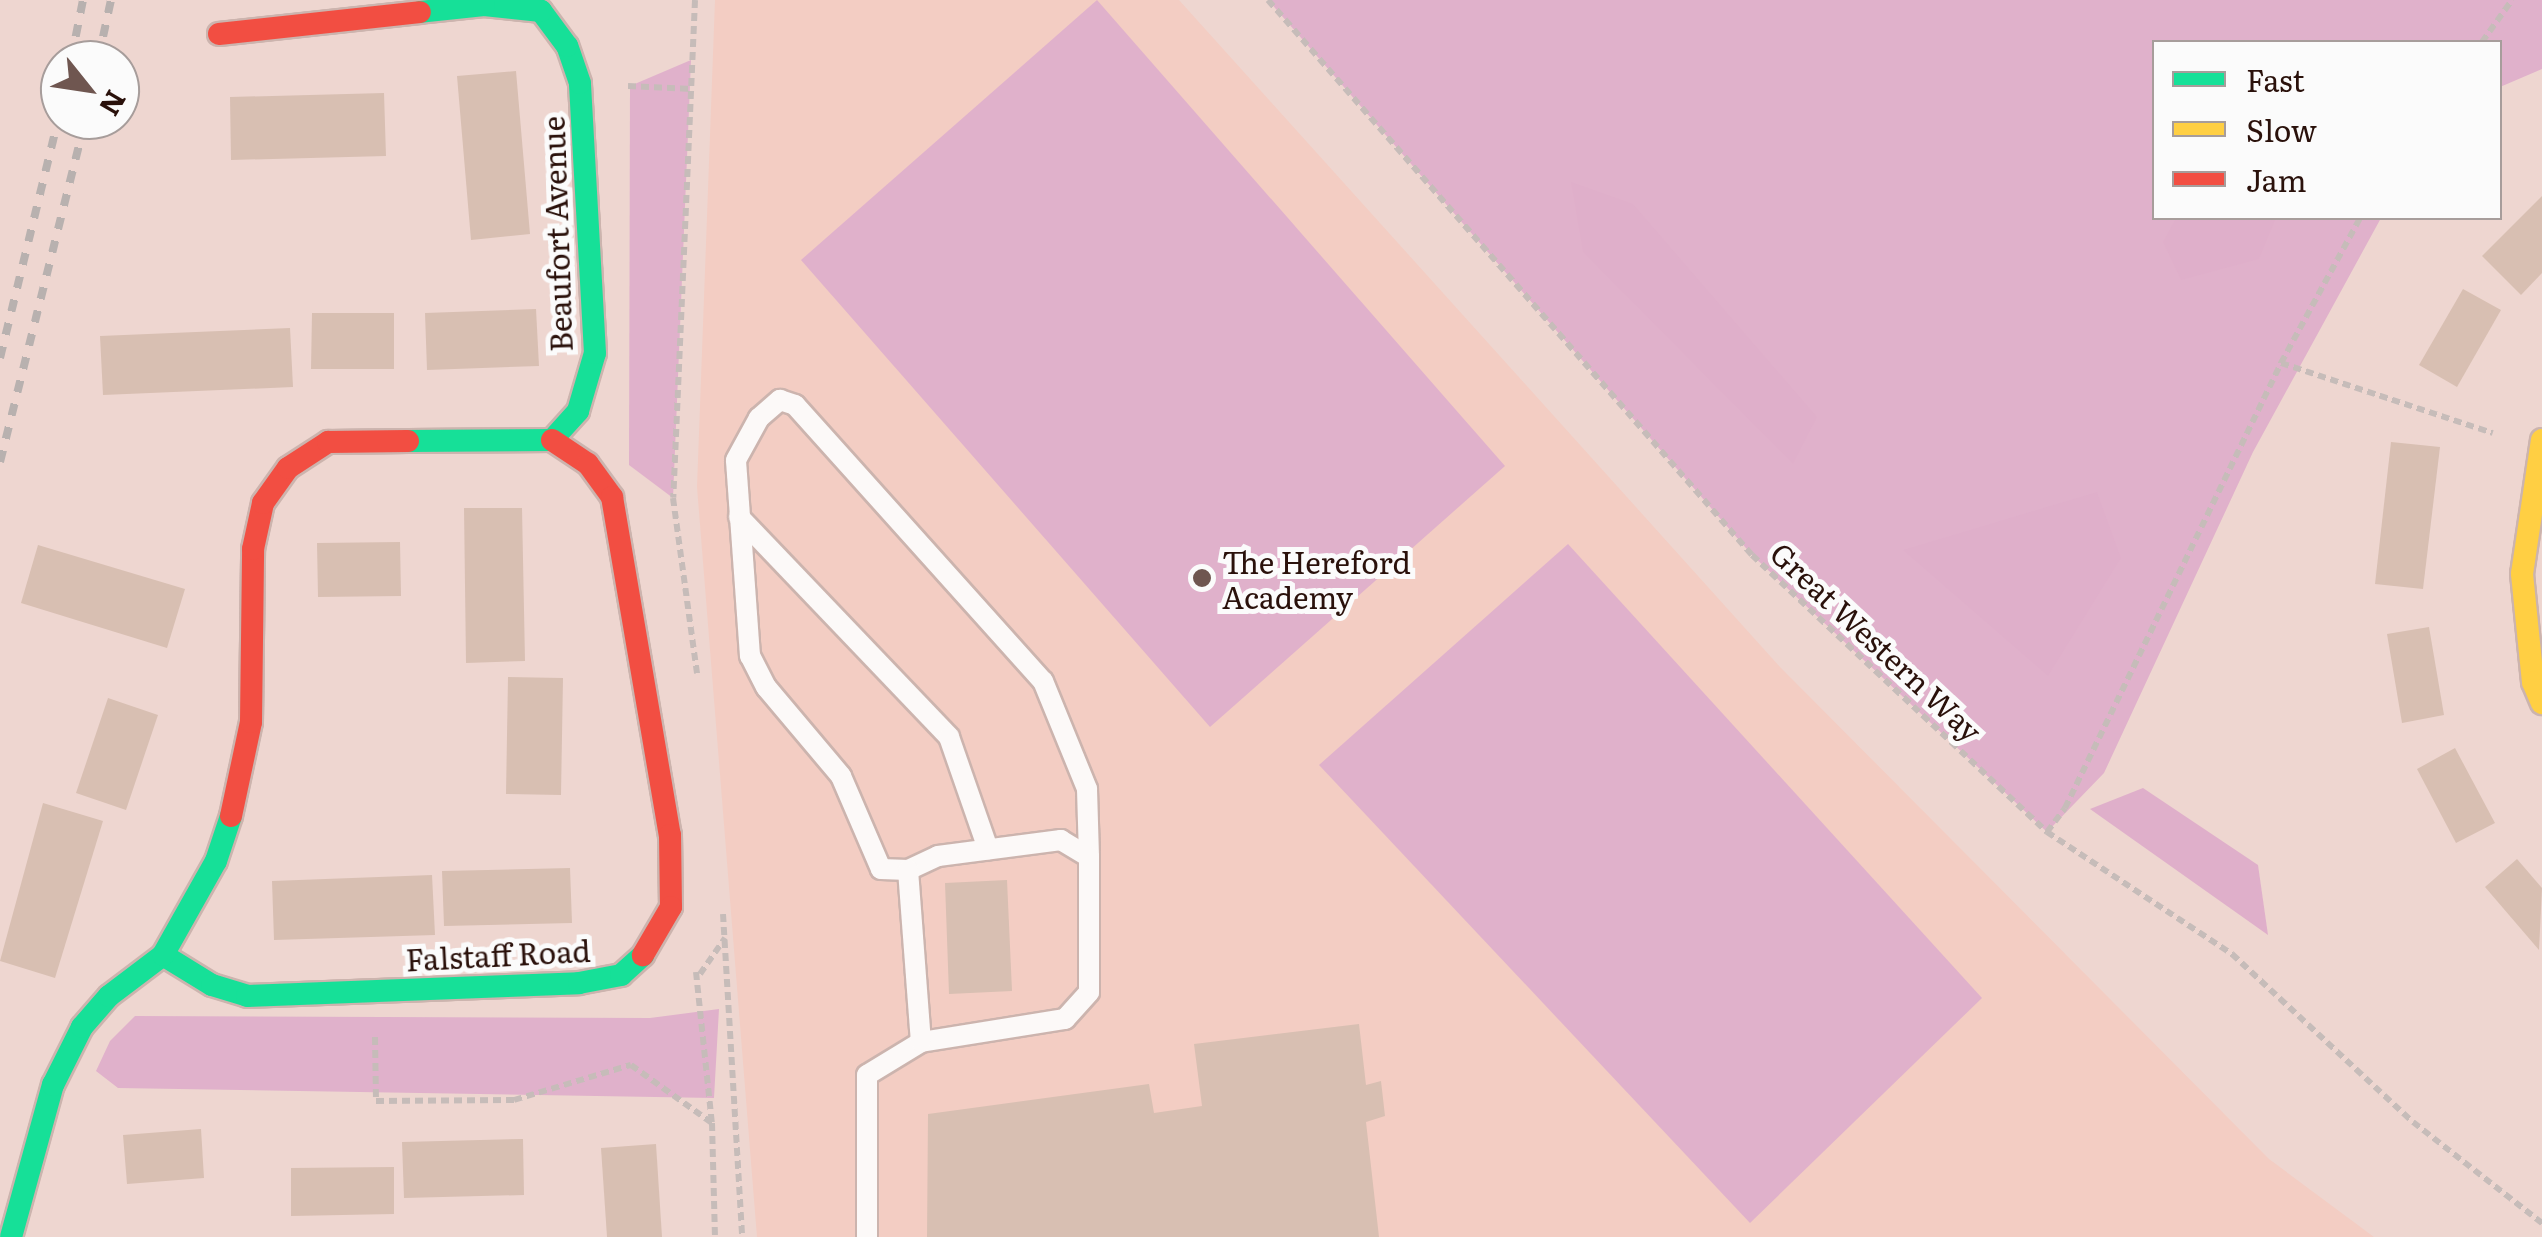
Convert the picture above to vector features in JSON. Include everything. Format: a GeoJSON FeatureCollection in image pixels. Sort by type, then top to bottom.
{"type":"FeatureCollection","features":[{"type":"Feature","properties":{"kind":"street","name":"Beaufort Avenue"},"geometry":{"type":"LineString","coordinates":[[219,34],[484,5],[540,12],[567,46],[580,83],[595,353],[578,412],[552,440]]}},
{"type":"Feature","properties":{"kind":"street"},"geometry":{"type":"LineString","coordinates":[[11,1237],[53,1085],[82,1027],[164,956],[216,861],[242,780],[251,722],[254,550],[263,503],[288,468],[328,442],[552,440],[588,464],[612,497],[670,835],[670,907],[653,947]]}},
{"type":"Feature","properties":{"kind":"street"},"geometry":{"type":"LineString","coordinates":[[2541,443],[2522,574],[2533,682],[2542,703]]}},
{"type":"Feature","properties":{"kind":"street","name":"Falstaff Road"},"geometry":{"type":"LineString","coordinates":[[164,956],[212,985],[247,996],[579,983],[621,976],[653,947]]}},
{"type":"Feature","properties":{"kind":"lane"},"geometry":{"type":"LineString","coordinates":[[867,1237],[867,1075],[920,1042],[1065,1020],[1089,992],[1089,857],[1087,788],[1043,681],[795,405],[780,400],[744,439],[736,460],[750,656],[772,695],[841,776],[881,869],[908,870],[938,856],[1061,840],[1089,857]]}},
{"type":"Feature","properties":{"kind":"lane"},"geometry":{"type":"LineString","coordinates":[[739,517],[948,737],[988,849]]}},
{"type":"Feature","properties":{"kind":"lane"},"geometry":{"type":"LineString","coordinates":[[908,870],[920,1042]]}},
{"type":"Feature","properties":{"kind":"path"},"geometry":{"type":"LineString","coordinates":[[695,0],[673,498],[700,688]]}},
{"type":"Feature","properties":{"kind":"path","name":"Great Western Way"},"geometry":{"type":"LineString","coordinates":[[1268,0],[1752,554],[2047,832],[2232,954],[2412,1122],[2542,1223]]}},
{"type":"Feature","properties":{"kind":"path"},"geometry":{"type":"LineString","coordinates":[[2483,40],[2512,0]]}},
{"type":"Feature","properties":{"kind":"path"},"geometry":{"type":"LineString","coordinates":[[580,83],[692,89]]}},
{"type":"Feature","properties":{"kind":"path"},"geometry":{"type":"LineString","coordinates":[[2047,832],[2065,808],[2282,363],[2359,220]]}},
{"type":"Feature","properties":{"kind":"path"},"geometry":{"type":"LineString","coordinates":[[2282,363],[2541,443]]}},
{"type":"Feature","properties":{"kind":"path"},"geometry":{"type":"LineString","coordinates":[[722,900],[742,1237]]}},
{"type":"Feature","properties":{"kind":"path"},"geometry":{"type":"LineString","coordinates":[[716,1237],[700,974],[725,938]]}},
{"type":"Feature","properties":{"kind":"path"},"geometry":{"type":"LineString","coordinates":[[653,947],[700,974]]}},
{"type":"Feature","properties":{"kind":"path"},"geometry":{"type":"LineString","coordinates":[[375,991],[376,1101],[514,1100],[632,1065],[712,1122]]}},
{"type":"Feature","properties":{"kind":"shaded area","name":"The Hereford Academy"},"geometry":{"type":"Polygon","coordinates":[[[715,0],[1179,0],[1781,668],[2269,1159],[2374,1237],[757,1237],[697,487],[715,0]]]}},
{"type":"Feature","properties":{"kind":"shaded area"},"geometry":{"type":"Polygon","coordinates":[[[1097,0],[1505,466],[1210,727],[801,260],[1097,0]]]}},
{"type":"Feature","properties":{"kind":"shaded area"},"geometry":{"type":"Polygon","coordinates":[[[1268,0],[2542,0],[2542,69],[2502,86],[2502,40],[2152,40],[2152,220],[2380,220],[2253,452],[2104,773],[2047,832],[1752,555],[1268,0]]]}},
{"type":"Feature","properties":{"kind":"shaded area"},"geometry":{"type":"Polygon","coordinates":[[[691,60],[673,498],[629,465],[630,86],[691,60]]]}},
{"type":"Feature","properties":{"kind":"shaded area"},"geometry":{"type":"Polygon","coordinates":[[[1571,182],[1633,204],[1817,417],[1793,464],[1583,252],[1571,182]]]}},
{"type":"Feature","properties":{"kind":"shaded area"},"geometry":{"type":"Polygon","coordinates":[[[2175,220],[2275,220],[2259,259],[2181,280],[2163,242],[2175,220]]]}},
{"type":"Feature","properties":{"kind":"shaded area"},"geometry":{"type":"Polygon","coordinates":[[[2097,492],[2121,558],[2048,676],[1903,550],[2097,492]]]}},
{"type":"Feature","properties":{"kind":"shaded area"},"geometry":{"type":"Polygon","coordinates":[[[1568,544],[1982,998],[1750,1223],[1319,765],[1568,544]]]}},
{"type":"Feature","properties":{"kind":"shaded area"},"geometry":{"type":"Polygon","coordinates":[[[2143,788],[2258,865],[2268,935],[2090,809],[2143,788]]]}},
{"type":"Feature","properties":{"kind":"shaded area"},"geometry":{"type":"Polygon","coordinates":[[[719,1009],[714,1098],[118,1088],[96,1071],[110,1041],[135,1016],[650,1018],[719,1009]]]}},
{"type":"Feature","properties":{"kind":"building"},"geometry":{"type":"Polygon","coordinates":[[[516,71],[530,234],[471,240],[457,76],[516,71]]]}},
{"type":"Feature","properties":{"kind":"building"},"geometry":{"type":"Polygon","coordinates":[[[384,93],[386,156],[231,160],[230,97],[384,93]]]}},
{"type":"Feature","properties":{"kind":"building"},"geometry":{"type":"Polygon","coordinates":[[[2542,196],[2542,273],[2521,295],[2482,256],[2542,196]]]}},
{"type":"Feature","properties":{"kind":"building"},"geometry":{"type":"Polygon","coordinates":[[[2463,289],[2501,310],[2457,387],[2419,365],[2463,289]]]}},
{"type":"Feature","properties":{"kind":"building"},"geometry":{"type":"Polygon","coordinates":[[[536,309],[539,366],[427,370],[425,313],[536,309]]]}},
{"type":"Feature","properties":{"kind":"building"},"geometry":{"type":"Polygon","coordinates":[[[312,313],[394,313],[394,369],[311,369],[312,313]]]}},
{"type":"Feature","properties":{"kind":"building"},"geometry":{"type":"Polygon","coordinates":[[[290,328],[293,387],[103,395],[100,336],[290,328]]]}},
{"type":"Feature","properties":{"kind":"building"},"geometry":{"type":"Polygon","coordinates":[[[2391,442],[2440,447],[2423,589],[2375,584],[2391,442]]]}},
{"type":"Feature","properties":{"kind":"building"},"geometry":{"type":"Polygon","coordinates":[[[464,508],[522,508],[525,661],[466,663],[464,508]]]}},
{"type":"Feature","properties":{"kind":"building"},"geometry":{"type":"Polygon","coordinates":[[[400,542],[401,596],[318,597],[317,543],[400,542]]]}},
{"type":"Feature","properties":{"kind":"building"},"geometry":{"type":"Polygon","coordinates":[[[38,545],[185,589],[167,648],[21,603],[38,545]]]}},
{"type":"Feature","properties":{"kind":"building"},"geometry":{"type":"Polygon","coordinates":[[[2429,627],[2444,715],[2402,723],[2387,634],[2429,627]]]}},
{"type":"Feature","properties":{"kind":"building"},"geometry":{"type":"Polygon","coordinates":[[[508,677],[563,678],[561,795],[506,794],[508,677]]]}},
{"type":"Feature","properties":{"kind":"building"},"geometry":{"type":"Polygon","coordinates":[[[108,698],[158,715],[126,810],[76,793],[108,698]]]}},
{"type":"Feature","properties":{"kind":"building"},"geometry":{"type":"Polygon","coordinates":[[[2455,748],[2495,823],[2456,843],[2417,769],[2455,748]]]}},
{"type":"Feature","properties":{"kind":"building"},"geometry":{"type":"Polygon","coordinates":[[[43,803],[103,821],[55,978],[0,961],[43,803]]]}},
{"type":"Feature","properties":{"kind":"building"},"geometry":{"type":"Polygon","coordinates":[[[2517,859],[2542,888],[2539,950],[2485,887],[2517,859]]]}},
{"type":"Feature","properties":{"kind":"building"},"geometry":{"type":"Polygon","coordinates":[[[570,868],[572,923],[444,926],[442,871],[570,868]]]}},
{"type":"Feature","properties":{"kind":"building"},"geometry":{"type":"Polygon","coordinates":[[[432,875],[435,935],[274,940],[272,881],[432,875]]]}},
{"type":"Feature","properties":{"kind":"building"},"geometry":{"type":"Polygon","coordinates":[[[1007,880],[1012,991],[949,994],[945,883],[1007,880]]]}},
{"type":"Feature","properties":{"kind":"building"},"geometry":{"type":"Polygon","coordinates":[[[1359,1024],[1366,1085],[1381,1081],[1385,1116],[1366,1122],[1379,1237],[927,1237],[928,1114],[1149,1084],[1154,1113],[1202,1106],[1194,1044],[1359,1024]]]}},
{"type":"Feature","properties":{"kind":"building"},"geometry":{"type":"Polygon","coordinates":[[[201,1129],[204,1178],[127,1184],[123,1135],[201,1129]]]}},
{"type":"Feature","properties":{"kind":"building"},"geometry":{"type":"Polygon","coordinates":[[[523,1139],[524,1195],[404,1198],[402,1142],[523,1139]]]}},
{"type":"Feature","properties":{"kind":"building"},"geometry":{"type":"Polygon","coordinates":[[[656,1144],[662,1237],[607,1237],[601,1148],[656,1144]]]}},
{"type":"Feature","properties":{"kind":"building"},"geometry":{"type":"Polygon","coordinates":[[[394,1167],[394,1214],[291,1216],[291,1168],[394,1167]]]}},
{"type":"Feature","properties":{"kind":"railway"},"geometry":{"type":"LineString","coordinates":[[75,40],[83,0]]}},
{"type":"Feature","properties":{"kind":"railway"},"geometry":{"type":"LineString","coordinates":[[102,40],[111,0]]}},
{"type":"Feature","properties":{"kind":"railway"},"geometry":{"type":"LineString","coordinates":[[0,358],[53,140]]}},
{"type":"Feature","properties":{"kind":"railway"},"geometry":{"type":"LineString","coordinates":[[0,462],[80,140]]}},
{"type":"Feature","properties":{"kind":"traffic: fast"},"geometry":{"type":"LineString","coordinates":[[408,441],[552,440],[578,411],[595,353],[580,83],[567,46],[541,11],[484,5],[420,12]]}},
{"type":"Feature","properties":{"kind":"traffic: fast"},"geometry":{"type":"LineString","coordinates":[[11,1237],[53,1085],[82,1027],[109,996],[163,955],[216,861],[231,816]]}},
{"type":"Feature","properties":{"kind":"traffic: fast"},"geometry":{"type":"LineString","coordinates":[[163,955],[212,985],[247,996],[579,983],[621,975],[643,955]]}},
{"type":"Feature","properties":{"kind":"traffic: slow"},"geometry":{"type":"LineString","coordinates":[[2542,440],[2522,574],[2533,682],[2542,703]]}},
{"type":"Feature","properties":{"kind":"traffic: jam"},"geometry":{"type":"LineString","coordinates":[[219,34],[420,12]]}},
{"type":"Feature","properties":{"kind":"traffic: jam"},"geometry":{"type":"LineString","coordinates":[[552,440],[588,464],[612,497],[670,835],[671,907],[643,955]]}},
{"type":"Feature","properties":{"kind":"traffic: jam"},"geometry":{"type":"LineString","coordinates":[[231,816],[251,722],[253,549],[263,503],[288,468],[328,442],[408,441]]}},
{"type":"Feature","properties":{"kind":"place","name":"The Hereford Academy"},"geometry":{"type":"Point","coordinates":[1202,578]}}]}
